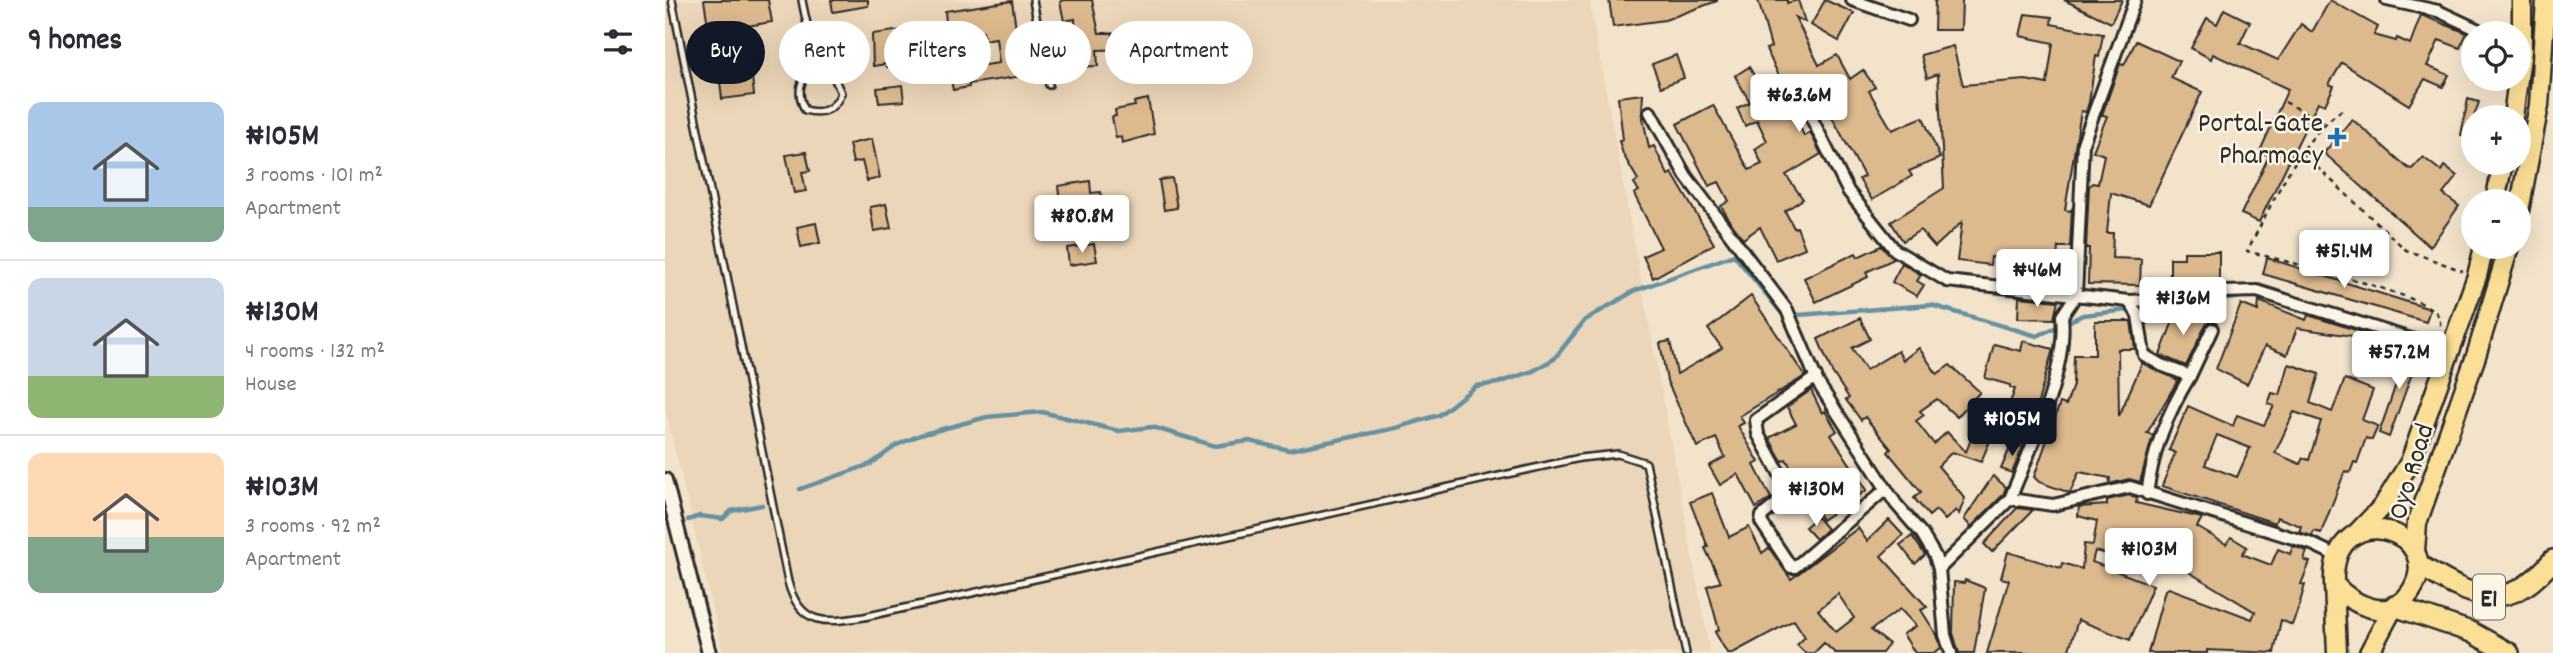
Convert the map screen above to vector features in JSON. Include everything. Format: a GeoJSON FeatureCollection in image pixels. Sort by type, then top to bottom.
{"type":"FeatureCollection","features":[{"type":"Feature","properties":{"kind":"highway"},"geometry":{"type":"LineString","coordinates":[[2521,21],[2522,0]]}},
{"type":"Feature","properties":{"kind":"highway"},"geometry":{"type":"LineString","coordinates":[[2523,189],[2539,105],[2546,0]]}},
{"type":"Feature","properties":{"kind":"highway","name":"Oyo Road"},"geometry":{"type":"LineString","coordinates":[[2354,535],[2383,506],[2410,462],[2442,351],[2477,276],[2481,259]]}},
{"type":"Feature","properties":{"kind":"highway","name":"Oyo Road"},"geometry":{"type":"LineString","coordinates":[[2417,558],[2417,523],[2476,356],[2505,259]]}},
{"type":"Feature","properties":{"kind":"highway"},"geometry":{"type":"LineString","coordinates":[[2334,584],[2346,598],[2362,607],[2378,610],[2394,606],[2408,596],[2417,582],[2417,558],[2407,540],[2381,528],[2354,535],[2335,555],[2334,584],[2337,653]]}},
{"type":"Feature","properties":{"kind":"highway","name":"E1"},"geometry":{"type":"LineString","coordinates":[[2417,558],[2457,588],[2486,597],[2514,593],[2535,582],[2553,560]]}},
{"type":"Feature","properties":{"kind":"highway"},"geometry":{"type":"LineString","coordinates":[[2369,653],[2394,606]]}},
{"type":"Feature","properties":{"kind":"highway","name":"E1"},"geometry":{"type":"LineString","coordinates":[[2394,606],[2472,632],[2509,653]]}},
{"type":"Feature","properties":{"kind":"street"},"geometry":{"type":"LineString","coordinates":[[1852,0],[1909,20]]}},
{"type":"Feature","properties":{"kind":"street"},"geometry":{"type":"LineString","coordinates":[[1939,569],[2010,499],[2045,413],[2064,331],[2062,316],[2076,295],[2080,156],[2108,67],[2134,0]]}},
{"type":"Feature","properties":{"kind":"street"},"geometry":{"type":"LineString","coordinates":[[2387,0],[2438,11],[2461,22]]}},
{"type":"Feature","properties":{"kind":"street"},"geometry":{"type":"LineString","coordinates":[[1807,109],[1848,191],[1895,250],[1947,281],[2076,295],[2132,307],[2191,293],[2257,291],[2442,351]]}},
{"type":"Feature","properties":{"kind":"street"},"geometry":{"type":"LineString","coordinates":[[1650,112],[1686,176],[1789,315],[1817,377],[1886,489],[1922,534],[1939,569],[1944,635],[1951,653]]}},
{"type":"Feature","properties":{"kind":"street"},"geometry":{"type":"LineString","coordinates":[[2132,307],[2144,355],[2190,376]]}},
{"type":"Feature","properties":{"kind":"street"},"geometry":{"type":"LineString","coordinates":[[2147,494],[2152,460],[2168,413],[2190,376],[2212,329]]}},
{"type":"Feature","properties":{"kind":"street"},"geometry":{"type":"LineString","coordinates":[[1817,377],[1762,413],[1755,423],[1790,492],[1762,516],[1761,522],[1791,567],[1795,567],[1886,489]]}},
{"type":"Feature","properties":{"kind":"street"},"geometry":{"type":"LineString","coordinates":[[665,480],[709,653]]}},
{"type":"Feature","properties":{"kind":"street"},"geometry":{"type":"LineString","coordinates":[[2010,499],[2053,505],[2069,504],[2108,490],[2130,487],[2312,544],[2335,555]]}},
{"type":"Feature","properties":{"kind":"lane"},"geometry":{"type":"LineString","coordinates":[[672,0],[740,355],[788,582],[795,603],[809,616],[831,622],[865,617],[1401,496],[1580,458],[1618,454],[1646,463],[1686,653]]}},
{"type":"Feature","properties":{"kind":"lane"},"geometry":{"type":"LineString","coordinates":[[801,0],[805,21]]}},
{"type":"Feature","properties":{"kind":"lane"},"geometry":{"type":"LineString","coordinates":[[1033,0],[1049,85]]}},
{"type":"Feature","properties":{"kind":"lane"},"geometry":{"type":"LineString","coordinates":[[813,57],[831,71],[841,93],[837,104],[828,110],[814,113],[806,110],[800,100],[803,77],[813,57]]}},
{"type":"Feature","properties":{"kind":"path"},"geometry":{"type":"LineString","coordinates":[[2284,102],[2324,122]]}},
{"type":"Feature","properties":{"kind":"path"},"geometry":{"type":"LineString","coordinates":[[2342,110],[2324,122],[2302,153],[2247,251],[2406,295],[2437,313],[2441,324],[2442,351]]}},
{"type":"Feature","properties":{"kind":"path"},"geometry":{"type":"LineString","coordinates":[[2302,153],[2406,250],[2477,276]]}},
{"type":"Feature","properties":{"kind":"shaded area"},"geometry":{"type":"Polygon","coordinates":[[[665,0],[1589,0],[1710,653],[723,653],[665,407],[665,0]]]}},
{"type":"Feature","properties":{"kind":"building"},"geometry":{"type":"Polygon","coordinates":[[[704,0],[768,0],[772,22],[765,23],[765,21],[707,21],[704,0]]]}},
{"type":"Feature","properties":{"kind":"building"},"geometry":{"type":"Polygon","coordinates":[[[831,0],[868,0],[868,6],[833,12],[831,0]]]}},
{"type":"Feature","properties":{"kind":"building"},"geometry":{"type":"Polygon","coordinates":[[[1092,0],[1099,33],[1105,33],[1105,50],[1097,50],[1098,66],[1091,66],[1091,21],[1064,21],[1060,2],[1092,0]]]}},
{"type":"Feature","properties":{"kind":"building"},"geometry":{"type":"Polygon","coordinates":[[[1609,0],[1717,1],[1665,20],[1613,27],[1609,0]]]}},
{"type":"Feature","properties":{"kind":"building"},"geometry":{"type":"Polygon","coordinates":[[[1758,0],[1787,0],[1787,3],[1798,0],[1805,22],[1795,17],[1819,65],[1837,55],[1850,79],[1863,70],[1875,87],[1869,91],[1892,130],[1923,117],[1940,158],[1909,171],[1912,176],[1872,200],[1859,179],[1864,176],[1820,95],[1791,107],[1804,136],[1810,132],[1821,154],[1786,175],[1803,199],[1785,211],[1794,228],[1797,227],[1805,248],[1776,260],[1760,227],[1743,239],[1732,224],[1721,206],[1729,201],[1719,182],[1709,186],[1677,124],[1713,105],[1749,170],[1762,164],[1755,149],[1767,141],[1757,120],[1745,126],[1737,108],[1750,102],[1735,76],[1749,67],[1764,92],[1783,84],[1766,49],[1771,47],[1758,0]]]}},
{"type":"Feature","properties":{"kind":"building"},"geometry":{"type":"Polygon","coordinates":[[[1825,0],[1854,13],[1839,41],[1811,25],[1825,0]]]}},
{"type":"Feature","properties":{"kind":"building"},"geometry":{"type":"Polygon","coordinates":[[[1935,0],[1962,0],[1961,30],[1934,30],[1935,0]]]}},
{"type":"Feature","properties":{"kind":"building"},"geometry":{"type":"Polygon","coordinates":[[[2064,0],[2122,0],[2111,23],[2064,0]]]}},
{"type":"Feature","properties":{"kind":"building"},"geometry":{"type":"Polygon","coordinates":[[[2330,0],[2378,27],[2374,35],[2396,41],[2397,38],[2410,44],[2421,15],[2461,31],[2461,46],[2460,48],[2439,40],[2427,66],[2449,75],[2443,87],[2425,79],[2409,105],[2342,63],[2329,84],[2334,86],[2325,105],[2318,102],[2259,222],[2241,214],[2269,156],[2260,151],[2288,89],[2213,54],[2211,59],[2191,48],[2207,18],[2217,24],[2224,9],[2250,22],[2240,43],[2278,60],[2301,24],[2312,32],[2330,0]]]}},
{"type":"Feature","properties":{"kind":"building"},"geometry":{"type":"Polygon","coordinates":[[[1012,1],[1015,21],[1005,21],[1005,79],[991,81],[991,64],[999,63],[996,38],[991,39],[991,21],[946,21],[945,11],[1012,1]]]}},
{"type":"Feature","properties":{"kind":"building"},"geometry":{"type":"Polygon","coordinates":[[[2025,14],[2052,17],[2051,24],[2103,34],[2099,57],[2096,56],[2089,102],[2086,112],[2081,111],[2065,210],[2071,211],[2072,208],[2070,247],[2058,247],[2055,285],[2020,281],[2019,260],[1991,257],[1990,265],[1957,261],[1962,222],[1935,247],[1920,230],[1903,241],[1891,222],[1944,188],[1938,74],[1927,78],[1921,55],[1953,46],[1963,85],[2026,80],[2047,84],[2053,43],[2020,36],[2025,14]]]}},
{"type":"Feature","properties":{"kind":"building"},"geometry":{"type":"Polygon","coordinates":[[[884,32],[884,64],[873,66],[872,34],[884,32]]]}},
{"type":"Feature","properties":{"kind":"building"},"geometry":{"type":"Polygon","coordinates":[[[2136,41],[2179,61],[2171,78],[2202,92],[2149,205],[2111,193],[2107,233],[2113,233],[2112,258],[2141,259],[2140,285],[2088,284],[2089,248],[2086,248],[2089,187],[2092,183],[2098,184],[2104,155],[2093,151],[2107,116],[2102,115],[2120,64],[2124,65],[2136,41]]]}},
{"type":"Feature","properties":{"kind":"building"},"geometry":{"type":"Polygon","coordinates":[[[1676,55],[1684,78],[1661,87],[1652,64],[1676,55]]]}},
{"type":"Feature","properties":{"kind":"building"},"geometry":{"type":"Polygon","coordinates":[[[720,84],[753,84],[754,95],[722,99],[720,84]]]}},
{"type":"Feature","properties":{"kind":"building"},"geometry":{"type":"Polygon","coordinates":[[[952,84],[969,84],[969,87],[953,90],[952,84]]]}},
{"type":"Feature","properties":{"kind":"building"},"geometry":{"type":"Polygon","coordinates":[[[902,85],[904,101],[879,103],[877,88],[902,85]]]}},
{"type":"Feature","properties":{"kind":"building"},"geometry":{"type":"Polygon","coordinates":[[[1643,94],[1642,113],[1649,148],[1654,146],[1668,175],[1672,173],[1714,244],[1653,278],[1643,256],[1661,248],[1634,194],[1639,191],[1634,183],[1638,180],[1619,141],[1623,140],[1618,97],[1643,94]]]}},
{"type":"Feature","properties":{"kind":"building"},"geometry":{"type":"Polygon","coordinates":[[[1148,99],[1154,134],[1122,143],[1121,137],[1116,138],[1112,117],[1116,116],[1115,110],[1135,106],[1134,102],[1148,99]]]}},
{"type":"Feature","properties":{"kind":"building"},"geometry":{"type":"Polygon","coordinates":[[[2468,99],[2479,102],[2478,105],[2467,105],[2468,99]]]}},
{"type":"Feature","properties":{"kind":"building"},"geometry":{"type":"Polygon","coordinates":[[[2352,119],[2408,168],[2412,169],[2423,157],[2441,171],[2444,166],[2457,176],[2443,194],[2459,206],[2430,247],[2324,153],[2352,119]]]}},
{"type":"Feature","properties":{"kind":"building"},"geometry":{"type":"Polygon","coordinates":[[[872,139],[880,178],[867,181],[862,161],[853,163],[849,144],[872,139]]]}},
{"type":"Feature","properties":{"kind":"building"},"geometry":{"type":"Polygon","coordinates":[[[806,152],[810,171],[802,172],[806,191],[794,193],[786,155],[806,152]]]}},
{"type":"Feature","properties":{"kind":"building"},"geometry":{"type":"Polygon","coordinates":[[[1172,178],[1177,208],[1164,210],[1159,180],[1172,178]]]}},
{"type":"Feature","properties":{"kind":"building"},"geometry":{"type":"Polygon","coordinates":[[[1090,181],[1091,193],[1101,192],[1104,210],[1062,216],[1058,186],[1090,181]]]}},
{"type":"Feature","properties":{"kind":"building"},"geometry":{"type":"Polygon","coordinates":[[[886,204],[891,228],[874,231],[870,207],[886,204]]]}},
{"type":"Feature","properties":{"kind":"building"},"geometry":{"type":"Polygon","coordinates":[[[816,223],[820,243],[801,247],[797,227],[816,223]]]}},
{"type":"Feature","properties":{"kind":"building"},"geometry":{"type":"Polygon","coordinates":[[[1094,244],[1097,261],[1069,265],[1067,248],[1094,244]]]}},
{"type":"Feature","properties":{"kind":"building"},"geometry":{"type":"Polygon","coordinates":[[[1881,246],[1894,259],[1866,272],[1868,277],[1816,302],[1804,278],[1856,253],[1858,257],[1881,246]]]}},
{"type":"Feature","properties":{"kind":"building"},"geometry":{"type":"Polygon","coordinates":[[[2184,252],[2219,252],[2219,281],[2170,281],[2170,258],[2184,258],[2184,252]]]}},
{"type":"Feature","properties":{"kind":"building"},"geometry":{"type":"Polygon","coordinates":[[[2267,258],[2430,309],[2426,322],[2263,274],[2267,258]]]}},
{"type":"Feature","properties":{"kind":"building"},"geometry":{"type":"Polygon","coordinates":[[[1902,263],[1921,275],[1917,281],[1924,285],[1917,296],[1892,282],[1902,263]]]}},
{"type":"Feature","properties":{"kind":"building"},"geometry":{"type":"Polygon","coordinates":[[[1751,296],[1805,376],[1740,416],[1744,423],[1738,426],[1759,462],[1754,465],[1771,498],[1756,508],[1738,474],[1720,485],[1709,466],[1725,457],[1716,438],[1697,447],[1667,381],[1660,343],[1670,341],[1677,374],[1722,348],[1708,329],[1751,296]]]}},
{"type":"Feature","properties":{"kind":"building"},"geometry":{"type":"Polygon","coordinates":[[[2019,297],[2058,301],[2054,319],[2018,318],[2019,297]]]}},
{"type":"Feature","properties":{"kind":"building"},"geometry":{"type":"Polygon","coordinates":[[[2259,301],[2306,320],[2308,315],[2391,341],[2388,350],[2359,340],[2360,337],[2297,328],[2287,355],[2265,346],[2247,384],[2216,369],[2241,304],[2258,311],[2259,301]]]}},
{"type":"Feature","properties":{"kind":"building"},"geometry":{"type":"Polygon","coordinates":[[[2178,308],[2210,321],[2186,366],[2160,355],[2178,308]]]}},
{"type":"Feature","properties":{"kind":"building"},"geometry":{"type":"Polygon","coordinates":[[[1860,318],[1870,339],[1852,348],[1866,370],[1898,351],[1903,360],[1919,348],[1937,374],[1950,365],[1980,392],[1957,417],[1937,399],[1920,411],[1924,415],[1916,421],[1934,444],[1947,432],[1966,452],[1977,424],[1994,431],[1981,462],[1952,452],[1938,466],[1965,498],[1959,514],[1956,510],[1945,520],[1936,510],[1929,516],[1914,498],[1921,492],[1888,452],[1891,449],[1865,417],[1861,420],[1846,400],[1849,398],[1832,372],[1818,339],[1860,318]]]}},
{"type":"Feature","properties":{"kind":"building"},"geometry":{"type":"Polygon","coordinates":[[[2095,321],[2131,321],[2135,349],[2118,349],[2119,416],[2142,363],[2178,380],[2147,433],[2153,435],[2140,482],[2129,479],[2109,484],[2110,478],[2079,472],[2070,493],[2039,482],[2034,477],[2060,403],[2066,405],[2073,385],[2074,355],[2095,355],[2095,321]]]}},
{"type":"Feature","properties":{"kind":"building"},"geometry":{"type":"Polygon","coordinates":[[[2023,341],[2053,349],[2033,420],[2007,411],[2015,389],[1985,378],[1994,344],[2021,351],[2023,341]]]}},
{"type":"Feature","properties":{"kind":"building"},"geometry":{"type":"Polygon","coordinates":[[[2409,347],[2420,351],[2389,437],[2379,433],[2409,347]]]}},
{"type":"Feature","properties":{"kind":"building"},"geometry":{"type":"Polygon","coordinates":[[[2289,364],[2319,374],[2310,403],[2332,412],[2345,379],[2373,390],[2362,420],[2378,426],[2372,440],[2366,438],[2357,463],[2354,462],[2350,473],[2345,471],[2321,533],[2314,531],[2312,536],[2299,532],[2301,526],[2277,517],[2275,523],[2162,486],[2175,453],[2169,450],[2188,406],[2233,426],[2237,415],[2264,425],[2274,406],[2268,404],[2272,393],[2280,395],[2289,364]],[[2294,412],[2275,453],[2300,464],[2303,458],[2309,460],[2321,421],[2294,412]],[[2217,435],[2205,465],[2237,477],[2250,448],[2217,435]]]}},
{"type":"Feature","properties":{"kind":"building"},"geometry":{"type":"Polygon","coordinates":[[[1811,390],[1822,413],[1825,411],[1837,431],[1831,435],[1867,490],[1822,520],[1786,459],[1782,461],[1769,438],[1796,424],[1787,407],[1811,390]]]}},
{"type":"Feature","properties":{"kind":"building"},"geometry":{"type":"Polygon","coordinates":[[[2012,443],[2023,447],[2012,473],[2001,469],[2012,443]]]}},
{"type":"Feature","properties":{"kind":"building"},"geometry":{"type":"Polygon","coordinates":[[[1993,476],[2006,487],[2003,495],[1971,527],[1964,519],[1993,476]]]}},
{"type":"Feature","properties":{"kind":"building"},"geometry":{"type":"Polygon","coordinates":[[[1712,493],[1729,537],[1749,527],[1762,553],[1769,548],[1791,579],[1858,528],[1867,541],[1889,520],[1903,535],[1881,556],[1927,607],[1921,610],[1937,635],[1941,648],[1933,653],[1915,653],[1903,634],[1916,626],[1900,609],[1871,630],[1889,644],[1882,653],[1835,653],[1824,643],[1814,653],[1805,653],[1797,645],[1805,637],[1794,620],[1733,653],[1727,653],[1715,632],[1719,630],[1707,586],[1721,582],[1705,548],[1708,547],[1690,502],[1712,493]],[[1838,594],[1818,610],[1836,632],[1854,618],[1838,594]]]}},
{"type":"Feature","properties":{"kind":"building"},"geometry":{"type":"Polygon","coordinates":[[[2130,495],[2137,498],[2136,503],[2202,518],[2197,527],[2226,544],[2231,537],[2247,547],[2242,554],[2271,565],[2278,549],[2290,554],[2293,546],[2307,551],[2304,560],[2310,562],[2301,584],[2305,585],[2298,609],[2292,625],[2281,620],[2274,653],[2207,650],[2207,653],[2148,653],[2165,590],[2169,588],[2252,619],[2255,612],[2167,559],[2165,568],[2095,551],[2092,562],[2153,585],[2130,640],[2078,620],[2068,653],[1987,653],[2009,580],[2001,578],[2008,552],[2061,568],[2062,563],[2082,569],[2084,544],[2093,545],[2097,521],[2078,516],[2079,507],[2107,505],[2107,500],[2130,495]]]}},
{"type":"Feature","properties":{"kind":"building"},"geometry":{"type":"Polygon","coordinates":[[[2017,508],[2033,510],[1992,552],[1984,544],[2017,508]]]}},
{"type":"Feature","properties":{"kind":"building"},"geometry":{"type":"Polygon","coordinates":[[[1817,517],[1827,529],[1816,539],[1805,527],[1817,517]]]}},
{"type":"Feature","properties":{"kind":"building"},"geometry":{"type":"Polygon","coordinates":[[[1912,536],[1925,555],[1915,564],[1900,545],[1912,536]]]}},
{"type":"Feature","properties":{"kind":"building"},"geometry":{"type":"Polygon","coordinates":[[[1965,580],[1985,588],[1974,653],[1959,653],[1953,633],[1954,582],[1964,583],[1965,580]]]}},
{"type":"Feature","properties":{"kind":"waterway"},"geometry":{"type":"LineString","coordinates":[[800,489],[871,464],[897,445],[920,435],[987,417],[1042,412],[1119,431],[1152,427],[1215,446],[1249,441],[1289,450],[1396,428],[1439,415],[1476,386],[1498,383],[1533,371],[1554,359],[1585,320],[1634,291],[1734,255],[1784,316],[1931,305],[2037,336],[2083,315],[2236,298]]}},
{"type":"Feature","properties":{"kind":"waterway"},"geometry":{"type":"LineString","coordinates":[[688,520],[700,516],[723,519],[731,511],[762,505]]}},
{"type":"Feature","properties":{"kind":"place","name":"Portal-Gate Pharmacy"},"geometry":{"type":"Point","coordinates":[2337,137]}}]}
